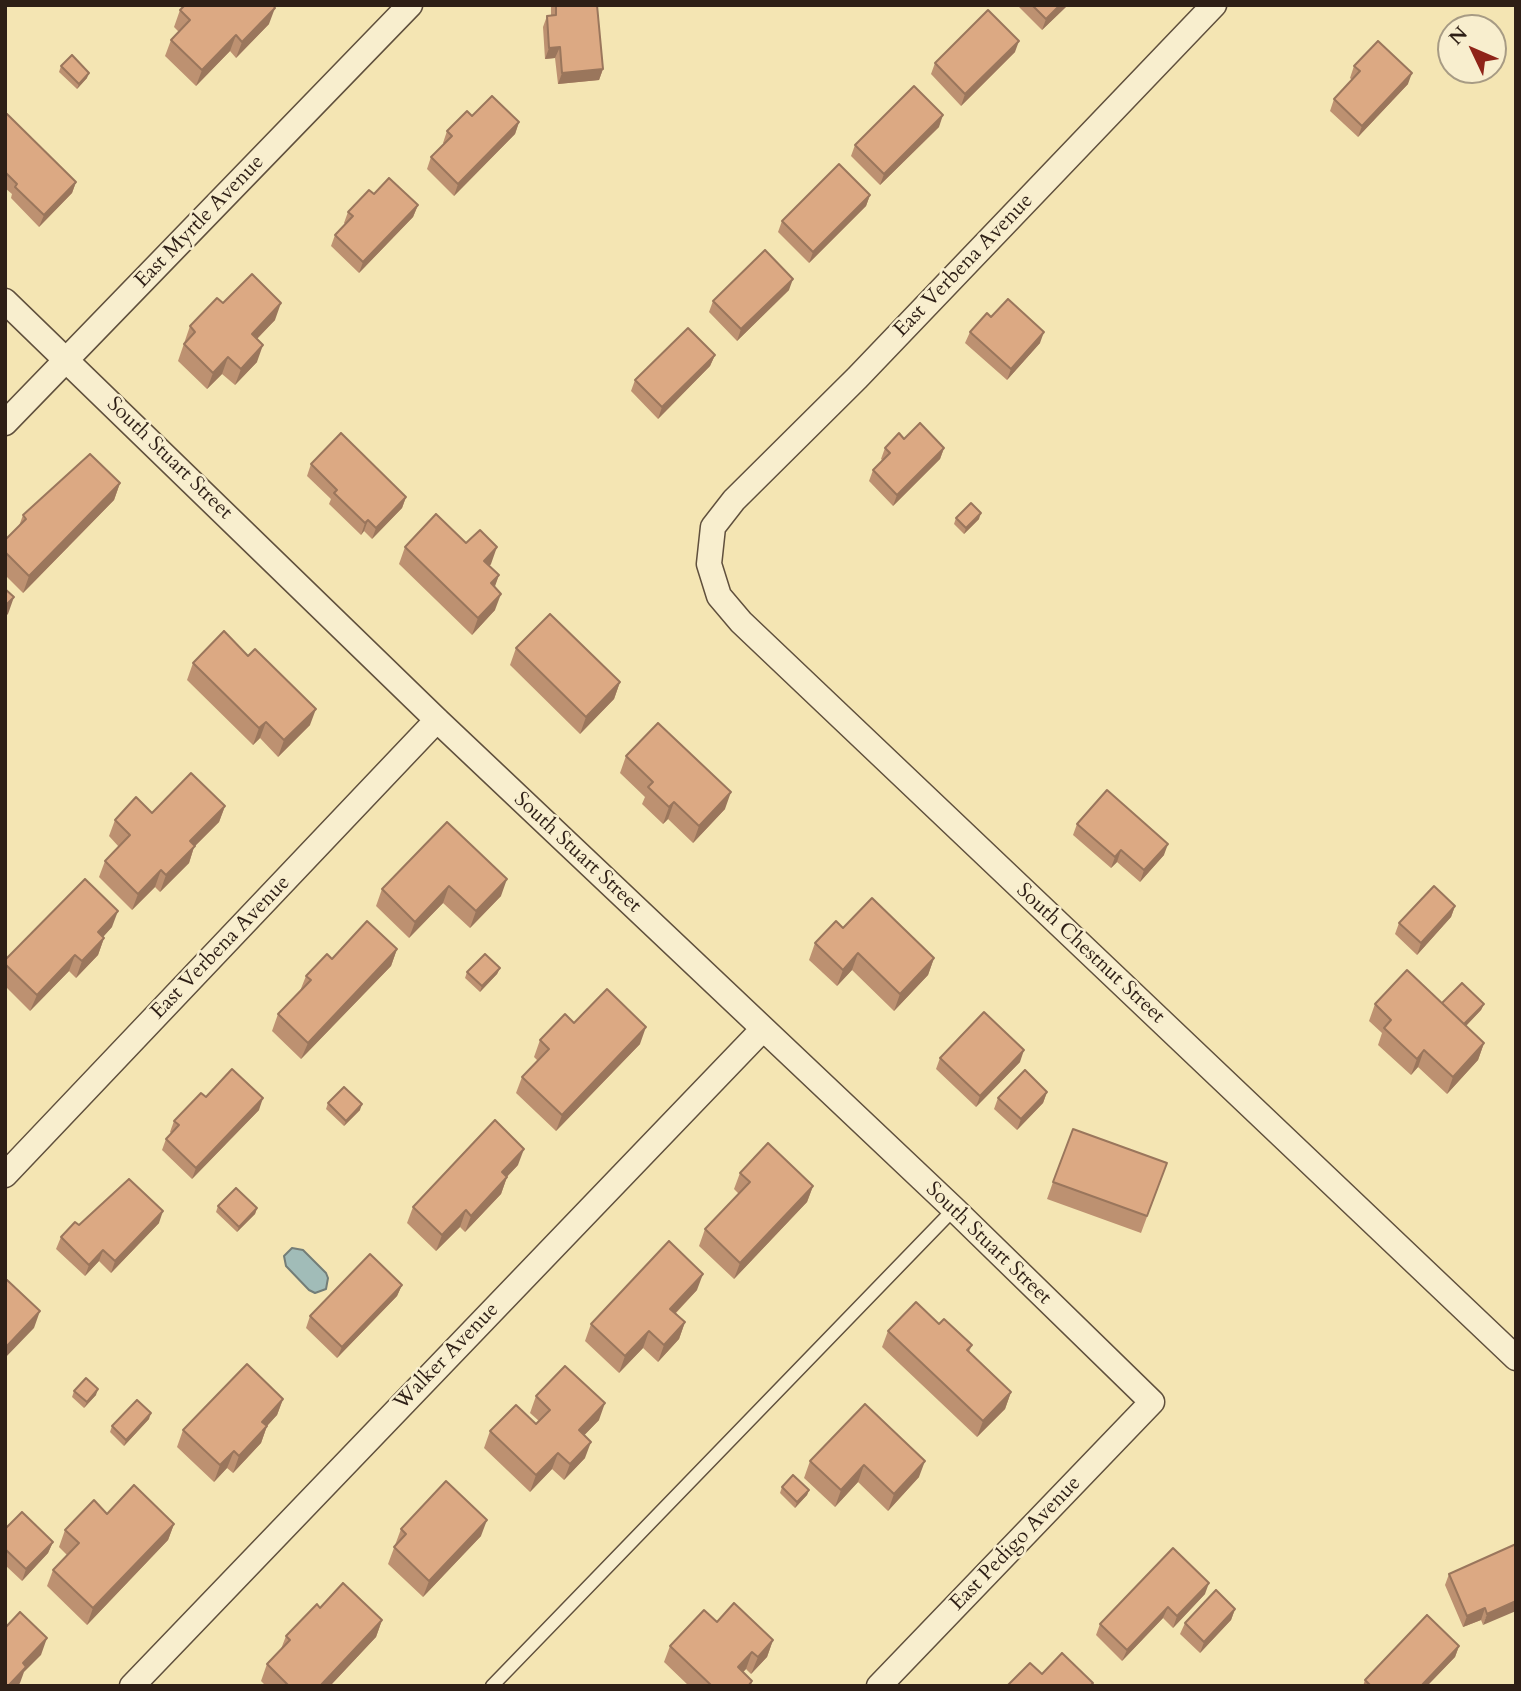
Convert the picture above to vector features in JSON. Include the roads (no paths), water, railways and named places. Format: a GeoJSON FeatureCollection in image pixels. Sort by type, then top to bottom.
{"type":"FeatureCollection","features":[{"type":"Feature","properties":{"kind":"street","name":"East Verbena Avenue"},"geometry":{"type":"LineString","coordinates":[[713,527],[733,500],[857,378],[1214,5]]}},
{"type":"Feature","properties":{"kind":"street","name":"East Myrtle Avenue"},"geometry":{"type":"LineString","coordinates":[[5,422],[394,11]]}},
{"type":"Feature","properties":{"kind":"street","name":"South Stuart Street"},"geometry":{"type":"LineString","coordinates":[[5,301],[438,720],[954,1209],[1152,1402]]}},
{"type":"Feature","properties":{"kind":"street","name":"South Chestnut Street"},"geometry":{"type":"LineString","coordinates":[[713,527],[709,564],[719,596],[741,622],[1516,1358]]}},
{"type":"Feature","properties":{"kind":"street","name":"East Verbena Avenue"},"geometry":{"type":"LineString","coordinates":[[5,1175],[438,720]]}},
{"type":"Feature","properties":{"kind":"street","name":"Walker Avenue"},"geometry":{"type":"LineString","coordinates":[[132,1686],[763,1029]]}},
{"type":"Feature","properties":{"kind":"street","name":"East Pedigo Avenue"},"geometry":{"type":"LineString","coordinates":[[879,1686],[1152,1402]]}},
{"type":"Feature","properties":{"kind":"lane"},"geometry":{"type":"LineString","coordinates":[[492,1686],[954,1209]]}},
{"type":"Feature","properties":{"kind":"water"},"geometry":{"type":"Polygon","coordinates":[[[292,1248],[303,1250],[326,1273],[326,1289],[315,1293],[309,1290],[286,1266],[284,1256],[292,1248]]]}}]}
